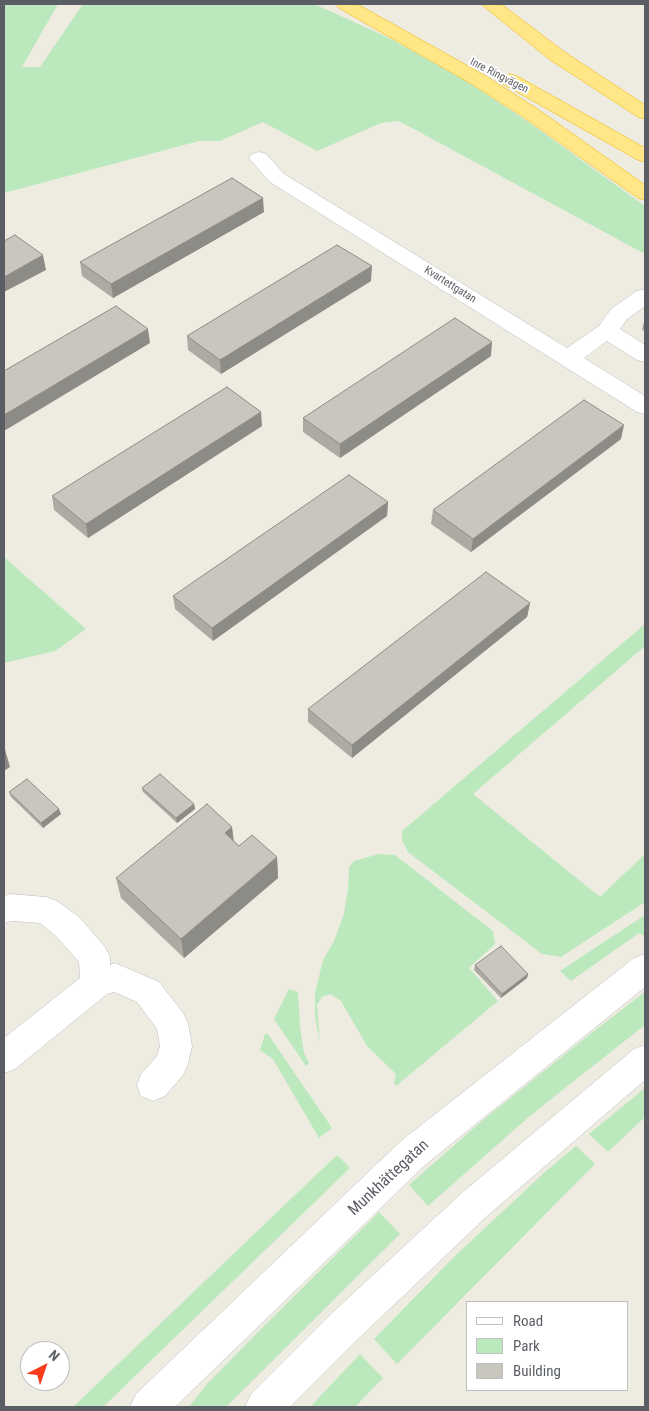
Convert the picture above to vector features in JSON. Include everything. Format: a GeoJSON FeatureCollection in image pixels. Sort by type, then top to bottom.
{"type":"FeatureCollection","features":[{"type":"Feature","properties":{"kind":"highway","name":"Inre Ringvägen"},"geometry":{"type":"LineString","coordinates":[[346,4],[418,35],[509,80],[645,156]]}},
{"type":"Feature","properties":{"kind":"highway"},"geometry":{"type":"LineString","coordinates":[[346,4],[477,78],[645,194]]}},
{"type":"Feature","properties":{"kind":"highway"},"geometry":{"type":"LineString","coordinates":[[490,4],[556,55],[645,113]]}},
{"type":"Feature","properties":{"kind":"highway"},"geometry":{"type":"LineString","coordinates":[[494,4],[581,63],[645,100]]}},
{"type":"Feature","properties":{"kind":"street","name":"Kvartettgatan"},"geometry":{"type":"LineString","coordinates":[[259,158],[277,178],[645,406]]}},
{"type":"Feature","properties":{"kind":"street"},"geometry":{"type":"LineString","coordinates":[[568,358],[607,331],[618,314],[645,296]]}},
{"type":"Feature","properties":{"kind":"street"},"geometry":{"type":"LineString","coordinates":[[607,331],[645,355]]}},
{"type":"Feature","properties":{"kind":"street"},"geometry":{"type":"LineString","coordinates":[[4,910],[10,907],[46,910],[68,927],[94,958],[96,984]]}},
{"type":"Feature","properties":{"kind":"street","name":"Munkhättegatan"},"geometry":{"type":"LineString","coordinates":[[150,1407],[413,1153],[645,968]]}},
{"type":"Feature","properties":{"kind":"street"},"geometry":{"type":"LineString","coordinates":[[5,1054],[96,984],[115,977],[148,992],[172,1023],[176,1046],[172,1064],[153,1085]]}},
{"type":"Feature","properties":{"kind":"street"},"geometry":{"type":"LineString","coordinates":[[264,1407],[345,1326],[474,1204],[645,1060]]}},
{"type":"Feature","properties":{"kind":"green space"},"geometry":{"type":"Polygon","coordinates":[[[4,4],[58,4],[22,67],[40,67],[83,4],[313,4],[321,7],[393,40],[469,83],[530,123],[645,206],[645,254],[399,121],[381,123],[317,151],[263,122],[220,141],[199,141],[4,193],[4,4]]]}},
{"type":"Feature","properties":{"kind":"green space"},"geometry":{"type":"Polygon","coordinates":[[[4,557],[86,629],[55,651],[4,663],[4,557]]]}},
{"type":"Feature","properties":{"kind":"green space"},"geometry":{"type":"Polygon","coordinates":[[[645,624],[645,646],[473,794],[600,897],[645,854],[645,902],[561,957],[542,954],[408,852],[402,840],[402,831],[645,624]]]}},
{"type":"Feature","properties":{"kind":"green space"},"geometry":{"type":"Polygon","coordinates":[[[379,854],[395,855],[493,931],[495,944],[469,968],[498,1001],[396,1086],[394,1083],[396,1074],[367,1046],[341,1001],[330,994],[322,997],[317,1005],[320,1043],[315,1016],[315,993],[323,960],[334,941],[344,914],[349,867],[354,861],[379,854]]]}},
{"type":"Feature","properties":{"kind":"green space"},"geometry":{"type":"Polygon","coordinates":[[[645,915],[644,936],[639,933],[571,981],[560,971],[645,915]]]}},
{"type":"Feature","properties":{"kind":"green space"},"geometry":{"type":"Polygon","coordinates":[[[289,989],[298,992],[304,1053],[309,1063],[306,1066],[274,1019],[289,989]]]}},
{"type":"Feature","properties":{"kind":"green space"},"geometry":{"type":"Polygon","coordinates":[[[645,992],[645,1025],[531,1115],[428,1206],[409,1185],[483,1120],[645,992]]]}},
{"type":"Feature","properties":{"kind":"green space"},"geometry":{"type":"Polygon","coordinates":[[[265,1034],[268,1034],[332,1128],[319,1138],[273,1059],[260,1050],[265,1034]]]}},
{"type":"Feature","properties":{"kind":"green space"},"geometry":{"type":"Polygon","coordinates":[[[645,1088],[645,1117],[608,1152],[589,1134],[645,1088]]]}},
{"type":"Feature","properties":{"kind":"green space"},"geometry":{"type":"Polygon","coordinates":[[[576,1146],[595,1164],[397,1364],[374,1339],[456,1255],[545,1172],[576,1146]]]}},
{"type":"Feature","properties":{"kind":"green space"},"geometry":{"type":"Polygon","coordinates":[[[337,1155],[350,1168],[103,1407],[73,1407],[337,1155]]]}},
{"type":"Feature","properties":{"kind":"green space"},"geometry":{"type":"Polygon","coordinates":[[[379,1212],[400,1234],[226,1407],[189,1407],[206,1385],[379,1212]]]}},
{"type":"Feature","properties":{"kind":"green space"},"geometry":{"type":"Polygon","coordinates":[[[360,1354],[383,1378],[355,1407],[310,1407],[360,1354]]]}},
{"type":"Feature","properties":{"kind":"building"},"geometry":{"type":"Polygon","coordinates":[[[232,178],[263,198],[111,284],[80,262],[232,178]]]}},
{"type":"Feature","properties":{"kind":"building"},"geometry":{"type":"Polygon","coordinates":[[[15,235],[43,255],[4,277],[4,241],[15,235]]]}},
{"type":"Feature","properties":{"kind":"building"},"geometry":{"type":"Polygon","coordinates":[[[337,245],[372,266],[220,360],[187,336],[337,245]]]}},
{"type":"Feature","properties":{"kind":"building"},"geometry":{"type":"Polygon","coordinates":[[[116,306],[148,329],[4,415],[4,371],[116,306]]]}},
{"type":"Feature","properties":{"kind":"building"},"geometry":{"type":"Polygon","coordinates":[[[455,318],[492,342],[340,444],[303,418],[455,318]]]}},
{"type":"Feature","properties":{"kind":"building"},"geometry":{"type":"Polygon","coordinates":[[[227,387],[261,412],[86,524],[52,496],[227,387]]]}},
{"type":"Feature","properties":{"kind":"building"},"geometry":{"type":"Polygon","coordinates":[[[584,400],[624,425],[473,539],[433,510],[584,400]]]}},
{"type":"Feature","properties":{"kind":"building"},"geometry":{"type":"Polygon","coordinates":[[[349,475],[388,502],[212,628],[173,596],[349,475]]]}},
{"type":"Feature","properties":{"kind":"building"},"geometry":{"type":"Polygon","coordinates":[[[486,572],[530,603],[352,745],[308,709],[486,572]]]}},
{"type":"Feature","properties":{"kind":"building"},"geometry":{"type":"Polygon","coordinates":[[[160,774],[194,804],[176,818],[142,788],[160,774]]]}},
{"type":"Feature","properties":{"kind":"building"},"geometry":{"type":"Polygon","coordinates":[[[27,779],[59,809],[41,823],[9,792],[27,779]]]}},
{"type":"Feature","properties":{"kind":"building"},"geometry":{"type":"Polygon","coordinates":[[[207,804],[232,827],[225,833],[239,846],[252,835],[277,857],[181,939],[116,878],[207,804]]]}},
{"type":"Feature","properties":{"kind":"building"},"geometry":{"type":"Polygon","coordinates":[[[501,946],[528,974],[502,994],[475,965],[501,946]]]}}]}
